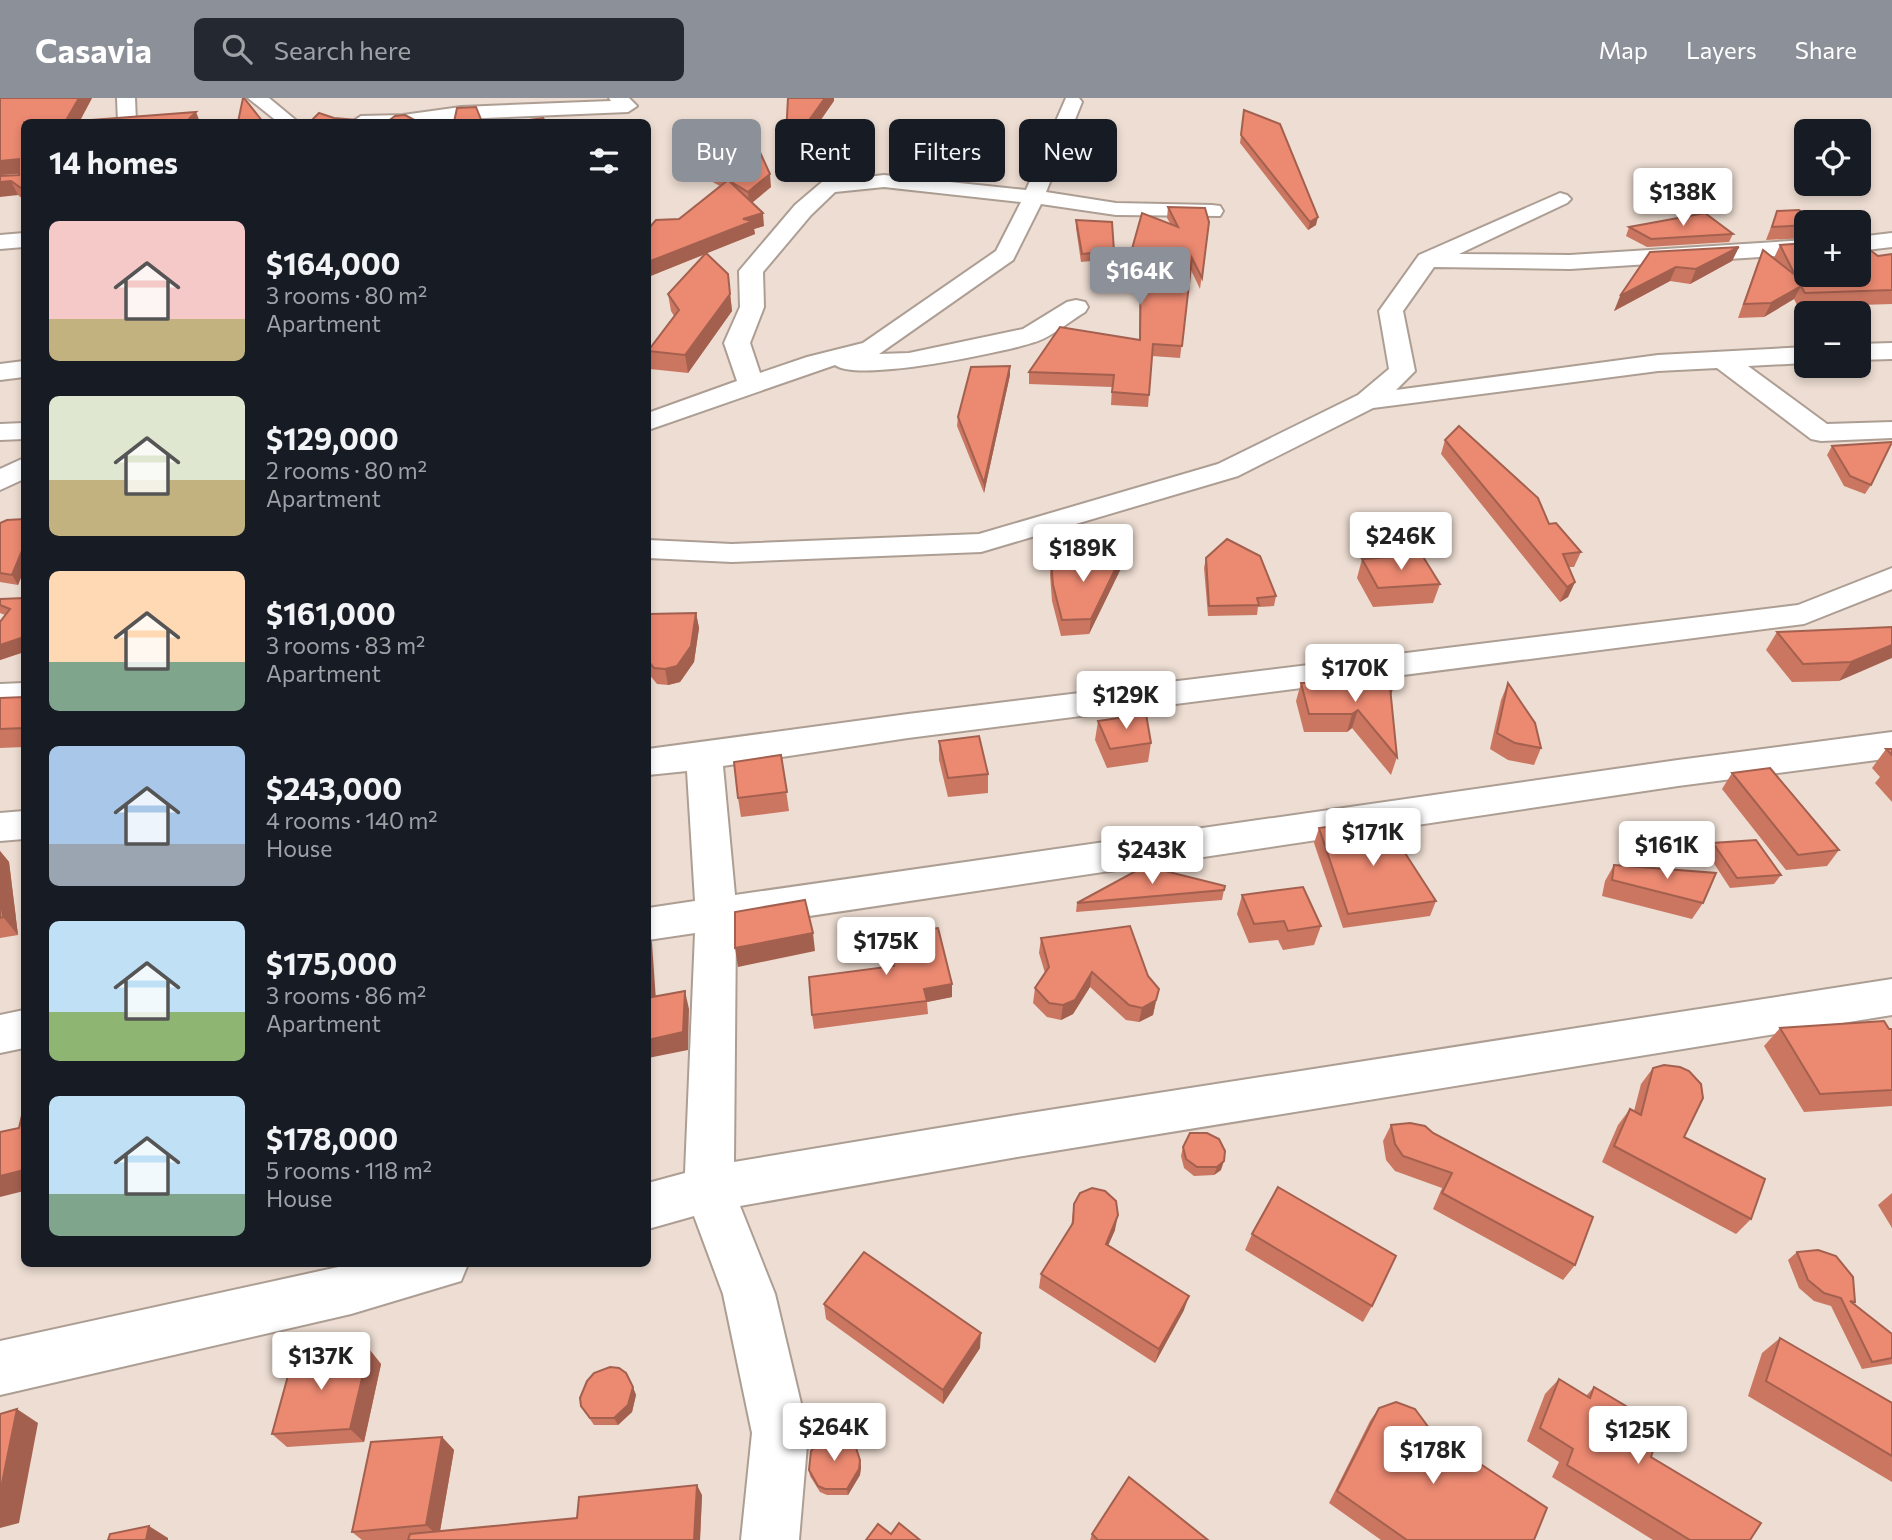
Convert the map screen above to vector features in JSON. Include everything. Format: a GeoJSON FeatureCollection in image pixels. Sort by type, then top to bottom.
{"type":"FeatureCollection","features":[{"type":"Feature","properties":{"kind":"street"},"geometry":{"type":"LineString","coordinates":[[126,98],[127,119]]}},
{"type":"Feature","properties":{"kind":"street"},"geometry":{"type":"LineString","coordinates":[[257,98],[285,119]]}},
{"type":"Feature","properties":{"kind":"street"},"geometry":{"type":"LineString","coordinates":[[418,119],[461,113],[628,106],[618,98]]}},
{"type":"Feature","properties":{"kind":"street"},"geometry":{"type":"LineString","coordinates":[[651,421],[816,362],[872,348],[1006,255],[1034,197],[1073,102]]}},
{"type":"Feature","properties":{"kind":"street"},"geometry":{"type":"LineString","coordinates":[[751,385],[737,343],[752,306],[751,271],[803,210],[830,187],[884,181],[1116,209],[1212,211]]}},
{"type":"Feature","properties":{"kind":"street"},"geometry":{"type":"LineString","coordinates":[[651,549],[732,553],[981,543],[1228,470],[1367,401],[1402,371],[1391,311],[1427,260],[1560,199]]}},
{"type":"Feature","properties":{"kind":"street"},"geometry":{"type":"LineString","coordinates":[[0,242],[21,240]]}},
{"type":"Feature","properties":{"kind":"street"},"geometry":{"type":"LineString","coordinates":[[1871,242],[1892,240]]}},
{"type":"Feature","properties":{"kind":"street"},"geometry":{"type":"LineString","coordinates":[[1427,260],[1570,262],[1794,248]]}},
{"type":"Feature","properties":{"kind":"street"},"geometry":{"type":"LineString","coordinates":[[816,362],[909,361],[1031,335],[1076,307]]}},
{"type":"Feature","properties":{"kind":"street"},"geometry":{"type":"LineString","coordinates":[[1871,352],[1892,351]]}},
{"type":"Feature","properties":{"kind":"street"},"geometry":{"type":"LineString","coordinates":[[1367,401],[1498,386],[1657,363],[1794,356]]}},
{"type":"Feature","properties":{"kind":"street"},"geometry":{"type":"LineString","coordinates":[[1721,359],[1821,433],[1892,430]]}},
{"type":"Feature","properties":{"kind":"street"},"geometry":{"type":"LineString","coordinates":[[0,372],[21,369]]}},
{"type":"Feature","properties":{"kind":"street"},"geometry":{"type":"LineString","coordinates":[[0,432],[21,431]]}},
{"type":"Feature","properties":{"kind":"street"},"geometry":{"type":"LineString","coordinates":[[0,481],[21,469]]}},
{"type":"Feature","properties":{"kind":"street"},"geometry":{"type":"LineString","coordinates":[[651,762],[908,726],[1804,614],[1892,578]]}},
{"type":"Feature","properties":{"kind":"street"},"geometry":{"type":"LineString","coordinates":[[0,696],[21,695]]}},
{"type":"Feature","properties":{"kind":"street"},"geometry":{"type":"LineString","coordinates":[[651,924],[1664,775],[1892,745]]}},
{"type":"Feature","properties":{"kind":"street"},"geometry":{"type":"LineString","coordinates":[[705,756],[716,914],[709,1189],[749,1294],[780,1433],[770,1540]]}},
{"type":"Feature","properties":{"kind":"street"},"geometry":{"type":"LineString","coordinates":[[0,827],[21,825]]}},
{"type":"Feature","properties":{"kind":"street"},"geometry":{"type":"LineString","coordinates":[[651,1205],[709,1189],[1017,1136],[1892,997]]}},
{"type":"Feature","properties":{"kind":"street"},"geometry":{"type":"LineString","coordinates":[[0,1034],[21,1030]]}},
{"type":"Feature","properties":{"kind":"street"},"geometry":{"type":"LineString","coordinates":[[0,1368],[351,1289],[432,1267]]}},
{"type":"Feature","properties":{"kind":"building"},"geometry":{"type":"Polygon","coordinates":[[[0,98],[79,98],[67,119],[21,119],[21,188],[11,181],[0,182],[0,176],[19,175],[19,159],[0,161],[0,98]]]}},
{"type":"Feature","properties":{"kind":"building"},"geometry":{"type":"Polygon","coordinates":[[[244,98],[261,119],[239,119],[244,98]]]}},
{"type":"Feature","properties":{"kind":"building"},"geometry":{"type":"Polygon","coordinates":[[[788,98],[825,98],[810,119],[787,119],[788,98]]]}},
{"type":"Feature","properties":{"kind":"building"},"geometry":{"type":"Polygon","coordinates":[[[476,107],[481,119],[455,119],[457,108],[476,107]]]}},
{"type":"Feature","properties":{"kind":"building"},"geometry":{"type":"Polygon","coordinates":[[[1244,110],[1280,124],[1318,217],[1310,222],[1241,135],[1244,110]]]}},
{"type":"Feature","properties":{"kind":"building"},"geometry":{"type":"Polygon","coordinates":[[[196,112],[189,119],[104,119],[196,112]]]}},
{"type":"Feature","properties":{"kind":"building"},"geometry":{"type":"Polygon","coordinates":[[[319,113],[346,119],[313,119],[319,113]]]}},
{"type":"Feature","properties":{"kind":"building"},"geometry":{"type":"Polygon","coordinates":[[[405,115],[412,119],[391,119],[405,115]]]}},
{"type":"Feature","properties":{"kind":"building"},"geometry":{"type":"Polygon","coordinates":[[[761,154],[770,174],[761,181],[761,154]]]}},
{"type":"Feature","properties":{"kind":"building"},"geometry":{"type":"Polygon","coordinates":[[[725,182],[730,182],[763,213],[743,219],[753,221],[651,261],[651,226],[656,220],[679,219],[725,182]]]}},
{"type":"Feature","properties":{"kind":"building"},"geometry":{"type":"Polygon","coordinates":[[[732,182],[760,182],[748,192],[732,182]]]}},
{"type":"Feature","properties":{"kind":"building"},"geometry":{"type":"Polygon","coordinates":[[[1168,207],[1205,208],[1209,222],[1202,278],[1192,258],[1182,346],[1153,344],[1149,395],[1112,392],[1114,375],[1029,372],[1060,327],[1140,340],[1141,257],[1130,256],[1142,213],[1178,227],[1168,207]]]}},
{"type":"Feature","properties":{"kind":"building"},"geometry":{"type":"Polygon","coordinates":[[[1794,210],[1794,226],[1772,227],[1777,211],[1794,210]]]}},
{"type":"Feature","properties":{"kind":"building"},"geometry":{"type":"Polygon","coordinates":[[[1705,213],[1733,234],[1651,239],[1629,227],[1705,213]]]}},
{"type":"Feature","properties":{"kind":"building"},"geometry":{"type":"Polygon","coordinates":[[[1076,220],[1112,222],[1114,251],[1082,254],[1076,220]]]}},
{"type":"Feature","properties":{"kind":"building"},"geometry":{"type":"Polygon","coordinates":[[[1794,244],[1794,273],[1780,245],[1794,244]]]}},
{"type":"Feature","properties":{"kind":"building"},"geometry":{"type":"Polygon","coordinates":[[[1739,247],[1696,269],[1676,267],[1620,296],[1650,252],[1739,247]]]}},
{"type":"Feature","properties":{"kind":"building"},"geometry":{"type":"Polygon","coordinates":[[[1763,250],[1794,274],[1794,287],[1799,287],[1771,303],[1744,304],[1763,250]]]}},
{"type":"Feature","properties":{"kind":"building"},"geometry":{"type":"Polygon","coordinates":[[[1871,251],[1878,256],[1892,254],[1892,290],[1805,293],[1802,287],[1871,287],[1871,251]]]}},
{"type":"Feature","properties":{"kind":"building"},"geometry":{"type":"Polygon","coordinates":[[[706,253],[728,274],[730,294],[685,355],[651,351],[651,347],[679,310],[668,294],[706,253]]]}},
{"type":"Feature","properties":{"kind":"building"},"geometry":{"type":"Polygon","coordinates":[[[1010,366],[984,483],[958,417],[971,367],[1010,366]]]}},
{"type":"Feature","properties":{"kind":"building"},"geometry":{"type":"Polygon","coordinates":[[[1459,426],[1538,498],[1549,524],[1556,523],[1581,552],[1563,554],[1575,582],[1567,587],[1445,440],[1459,426]]]}},
{"type":"Feature","properties":{"kind":"building"},"geometry":{"type":"Polygon","coordinates":[[[1892,442],[1871,485],[1850,476],[1832,446],[1892,442]]]}},
{"type":"Feature","properties":{"kind":"building"},"geometry":{"type":"Polygon","coordinates":[[[21,519],[21,553],[12,575],[0,573],[0,523],[21,519]]]}},
{"type":"Feature","properties":{"kind":"building"},"geometry":{"type":"Polygon","coordinates":[[[1227,539],[1260,556],[1276,596],[1257,598],[1259,605],[1209,606],[1206,558],[1227,539]]]}},
{"type":"Feature","properties":{"kind":"building"},"geometry":{"type":"Polygon","coordinates":[[[1129,541],[1091,619],[1062,620],[1053,585],[1051,560],[1088,565],[1129,541]]]}},
{"type":"Feature","properties":{"kind":"building"},"geometry":{"type":"Polygon","coordinates":[[[1422,555],[1440,584],[1378,588],[1362,559],[1422,555]]]}},
{"type":"Feature","properties":{"kind":"building"},"geometry":{"type":"Polygon","coordinates":[[[21,598],[21,638],[0,645],[0,622],[10,609],[0,605],[0,599],[21,598]]]}},
{"type":"Feature","properties":{"kind":"building"},"geometry":{"type":"Polygon","coordinates":[[[696,613],[691,646],[677,666],[665,669],[654,668],[651,664],[651,614],[696,613]]]}},
{"type":"Feature","properties":{"kind":"building"},"geometry":{"type":"Polygon","coordinates":[[[1892,627],[1892,645],[1851,662],[1803,664],[1777,632],[1892,627]]]}},
{"type":"Feature","properties":{"kind":"building"},"geometry":{"type":"Polygon","coordinates":[[[1301,683],[1395,683],[1390,687],[1397,757],[1358,710],[1352,714],[1309,714],[1301,683]]]}},
{"type":"Feature","properties":{"kind":"building"},"geometry":{"type":"Polygon","coordinates":[[[1508,683],[1535,723],[1541,748],[1515,743],[1497,733],[1508,683]]]}},
{"type":"Feature","properties":{"kind":"building"},"geometry":{"type":"Polygon","coordinates":[[[21,697],[21,728],[0,729],[0,698],[21,697]]]}},
{"type":"Feature","properties":{"kind":"building"},"geometry":{"type":"Polygon","coordinates":[[[1146,714],[1151,743],[1110,749],[1098,721],[1146,714]]]}},
{"type":"Feature","properties":{"kind":"building"},"geometry":{"type":"Polygon","coordinates":[[[979,736],[988,774],[948,778],[939,741],[979,736]]]}},
{"type":"Feature","properties":{"kind":"building"},"geometry":{"type":"Polygon","coordinates":[[[781,755],[787,792],[738,798],[734,762],[781,755]]]}},
{"type":"Feature","properties":{"kind":"building"},"geometry":{"type":"Polygon","coordinates":[[[1770,768],[1839,850],[1798,855],[1732,773],[1770,768]]]}},
{"type":"Feature","properties":{"kind":"building"},"geometry":{"type":"Polygon","coordinates":[[[1383,819],[1436,901],[1348,914],[1319,828],[1383,819]]]}},
{"type":"Feature","properties":{"kind":"building"},"geometry":{"type":"Polygon","coordinates":[[[1756,840],[1781,875],[1737,878],[1713,843],[1756,840]]]}},
{"type":"Feature","properties":{"kind":"building"},"geometry":{"type":"Polygon","coordinates":[[[1614,865],[1716,873],[1703,903],[1612,880],[1614,865]]]}},
{"type":"Feature","properties":{"kind":"building"},"geometry":{"type":"Polygon","coordinates":[[[1145,866],[1225,886],[1224,890],[1077,903],[1145,866]]]}},
{"type":"Feature","properties":{"kind":"building"},"geometry":{"type":"Polygon","coordinates":[[[1303,887],[1321,926],[1288,931],[1284,921],[1254,924],[1242,895],[1303,887]]]}},
{"type":"Feature","properties":{"kind":"building"},"geometry":{"type":"Polygon","coordinates":[[[0,892],[3,917],[0,918],[0,892]]]}},
{"type":"Feature","properties":{"kind":"building"},"geometry":{"type":"Polygon","coordinates":[[[805,900],[813,933],[735,948],[735,912],[805,900]]]}},
{"type":"Feature","properties":{"kind":"building"},"geometry":{"type":"Polygon","coordinates":[[[1130,926],[1148,976],[1159,989],[1156,1000],[1142,1008],[1129,1005],[1092,972],[1075,1000],[1063,1005],[1049,1003],[1035,988],[1049,967],[1041,938],[1130,926]]]}},
{"type":"Feature","properties":{"kind":"building"},"geometry":{"type":"Polygon","coordinates":[[[938,928],[952,984],[924,989],[927,1001],[812,1015],[809,977],[894,966],[889,934],[938,928]]]}},
{"type":"Feature","properties":{"kind":"building"},"geometry":{"type":"Polygon","coordinates":[[[651,980],[652,997],[685,991],[683,1032],[651,1039],[651,980]]]}},
{"type":"Feature","properties":{"kind":"building"},"geometry":{"type":"Polygon","coordinates":[[[1884,1021],[1889,1029],[1892,1029],[1892,1090],[1820,1094],[1780,1028],[1884,1021]]]}},
{"type":"Feature","properties":{"kind":"building"},"geometry":{"type":"Polygon","coordinates":[[[1664,1065],[1689,1071],[1701,1084],[1703,1098],[1684,1137],[1765,1179],[1751,1219],[1614,1146],[1630,1109],[1641,1115],[1653,1068],[1664,1065]]]}},
{"type":"Feature","properties":{"kind":"building"},"geometry":{"type":"Polygon","coordinates":[[[21,1120],[21,1171],[0,1176],[0,1132],[19,1128],[21,1120]]]}},
{"type":"Feature","properties":{"kind":"building"},"geometry":{"type":"Polygon","coordinates":[[[1410,1123],[1425,1126],[1433,1133],[1593,1217],[1575,1265],[1442,1193],[1452,1173],[1403,1156],[1395,1144],[1391,1125],[1410,1123]]]}},
{"type":"Feature","properties":{"kind":"building"},"geometry":{"type":"Polygon","coordinates":[[[1190,1133],[1207,1133],[1219,1139],[1225,1151],[1224,1161],[1217,1167],[1197,1167],[1186,1159],[1183,1147],[1190,1133]]]}},
{"type":"Feature","properties":{"kind":"building"},"geometry":{"type":"Polygon","coordinates":[[[1278,1187],[1396,1256],[1372,1306],[1252,1234],[1278,1187]]]}},
{"type":"Feature","properties":{"kind":"building"},"geometry":{"type":"Polygon","coordinates":[[[1092,1188],[1105,1191],[1116,1201],[1118,1215],[1106,1244],[1189,1296],[1159,1349],[1041,1274],[1073,1223],[1074,1204],[1080,1193],[1092,1188]]]}},
{"type":"Feature","properties":{"kind":"building"},"geometry":{"type":"Polygon","coordinates":[[[1818,1250],[1836,1256],[1853,1277],[1855,1302],[1850,1301],[1892,1334],[1892,1358],[1872,1362],[1841,1298],[1824,1293],[1808,1280],[1797,1252],[1818,1250]]]}},
{"type":"Feature","properties":{"kind":"building"},"geometry":{"type":"Polygon","coordinates":[[[864,1252],[981,1333],[943,1390],[824,1304],[864,1252]]]}},
{"type":"Feature","properties":{"kind":"building"},"geometry":{"type":"Polygon","coordinates":[[[1780,1338],[1892,1403],[1892,1456],[1766,1381],[1780,1338]]]}},
{"type":"Feature","properties":{"kind":"building"},"geometry":{"type":"Polygon","coordinates":[[[369,1349],[350,1429],[272,1434],[294,1354],[369,1349]]]}},
{"type":"Feature","properties":{"kind":"building"},"geometry":{"type":"Polygon","coordinates":[[[610,1367],[619,1368],[626,1373],[633,1387],[628,1405],[614,1418],[590,1418],[581,1406],[580,1398],[587,1381],[594,1373],[610,1367]]]}},
{"type":"Feature","properties":{"kind":"building"},"geometry":{"type":"Polygon","coordinates":[[[1559,1379],[1590,1398],[1594,1387],[1661,1427],[1651,1457],[1761,1523],[1750,1540],[1690,1540],[1567,1465],[1573,1449],[1540,1428],[1559,1379]]]}},
{"type":"Feature","properties":{"kind":"building"},"geometry":{"type":"Polygon","coordinates":[[[1396,1402],[1415,1409],[1432,1432],[1547,1508],[1534,1540],[1407,1540],[1337,1491],[1379,1408],[1396,1402]]]}},
{"type":"Feature","properties":{"kind":"building"},"geometry":{"type":"Polygon","coordinates":[[[17,1409],[0,1493],[0,1414],[17,1409]]]}},
{"type":"Feature","properties":{"kind":"building"},"geometry":{"type":"Polygon","coordinates":[[[841,1435],[855,1445],[860,1460],[859,1469],[847,1489],[825,1489],[818,1486],[809,1470],[811,1451],[824,1437],[841,1435]]]}},
{"type":"Feature","properties":{"kind":"building"},"geometry":{"type":"Polygon","coordinates":[[[442,1437],[426,1525],[352,1532],[371,1442],[442,1437]]]}},
{"type":"Feature","properties":{"kind":"building"},"geometry":{"type":"Polygon","coordinates":[[[1129,1477],[1208,1540],[1098,1540],[1092,1534],[1129,1477]]]}},
{"type":"Feature","properties":{"kind":"building"},"geometry":{"type":"Polygon","coordinates":[[[697,1485],[694,1540],[408,1540],[410,1534],[577,1518],[579,1497],[697,1485]]]}},
{"type":"Feature","properties":{"kind":"building"},"geometry":{"type":"Polygon","coordinates":[[[899,1523],[920,1540],[866,1540],[878,1524],[891,1534],[899,1523]]]}},
{"type":"Feature","properties":{"kind":"building"},"geometry":{"type":"Polygon","coordinates":[[[149,1526],[146,1540],[108,1540],[110,1534],[149,1526]]]}}]}
